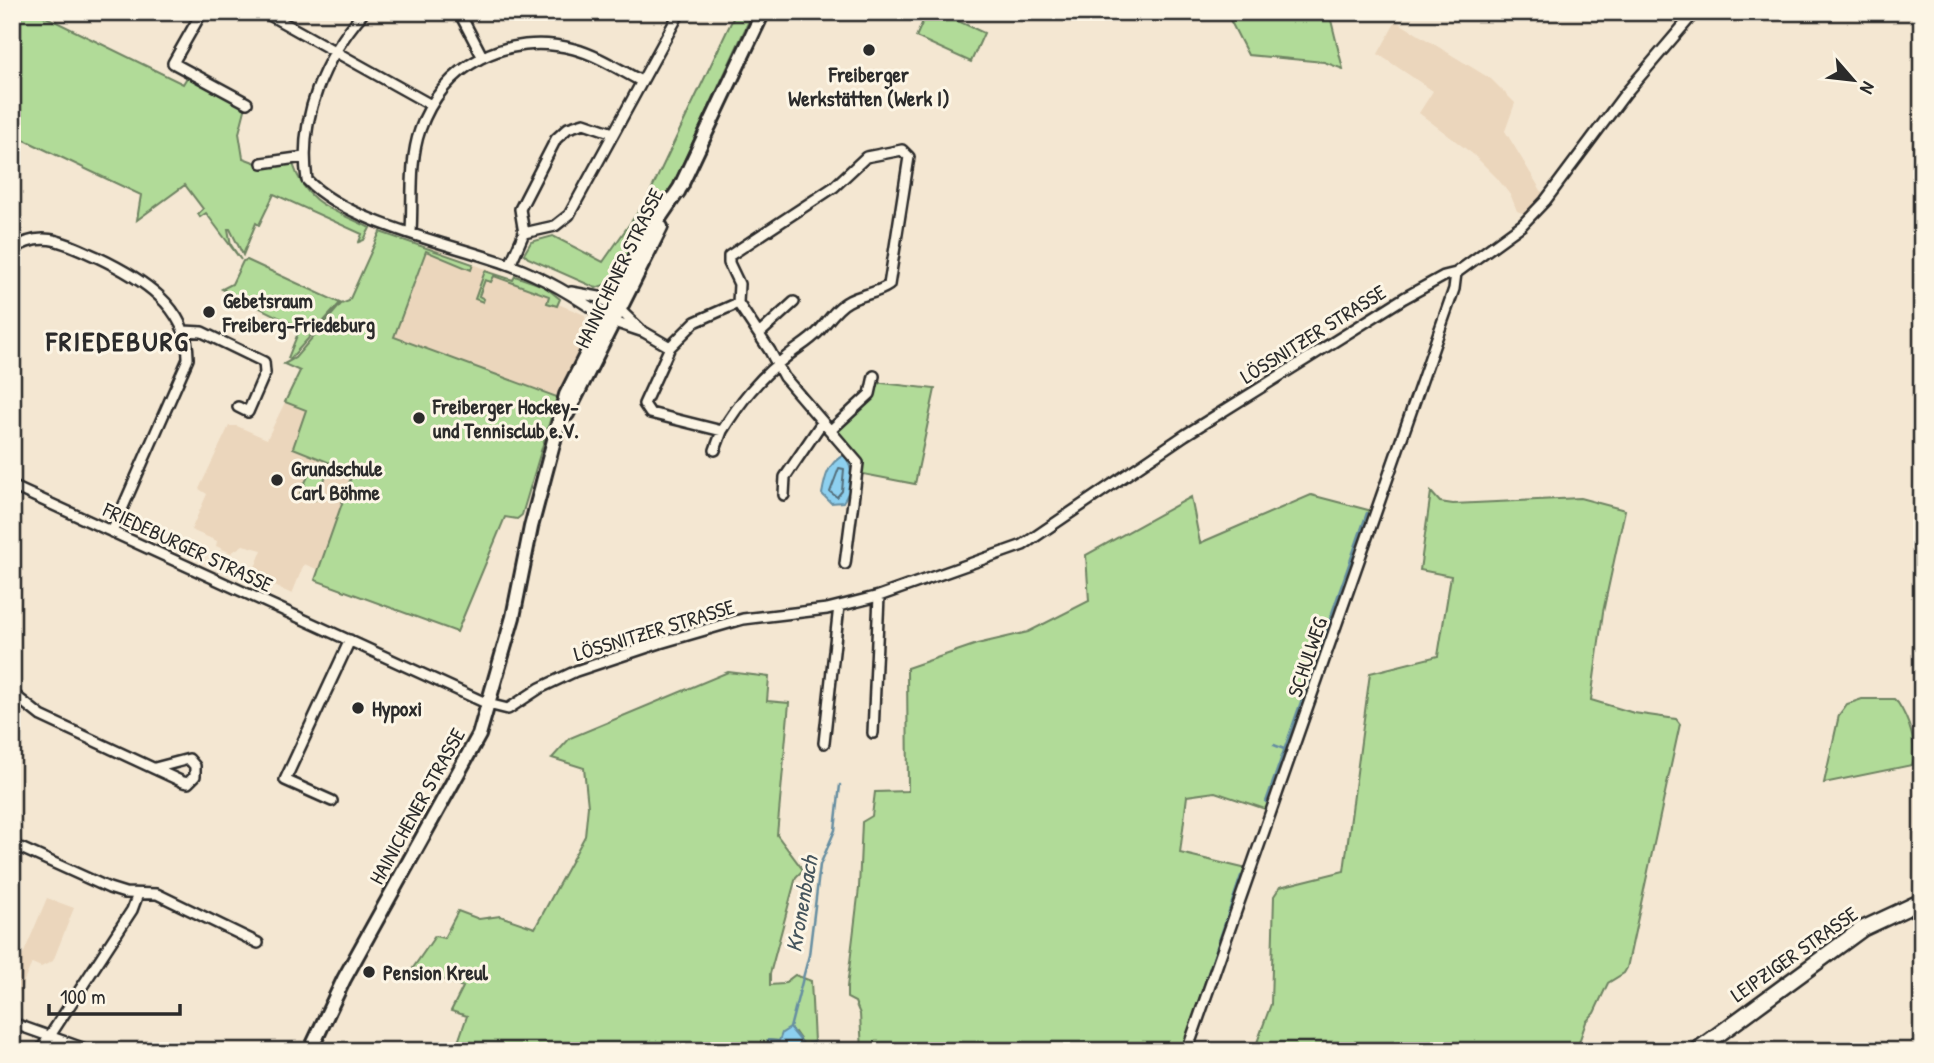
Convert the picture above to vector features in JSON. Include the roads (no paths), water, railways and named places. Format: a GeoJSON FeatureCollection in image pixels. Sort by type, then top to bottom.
{"type":"FeatureCollection","features":[{"type":"Feature","properties":{"kind":"main road","name":"HAINICHENER STRASSE"},"geometry":{"type":"LineString","coordinates":[[310,1051],[344,979],[471,752],[513,617],[528,538],[553,443],[613,313],[682,185],[763,12]]}},
{"type":"Feature","properties":{"kind":"main road","name":"LEIPZIGER STRASSE"},"geometry":{"type":"LineString","coordinates":[[1696,1051],[1862,929],[1922,901]]}},
{"type":"Feature","properties":{"kind":"street"},"geometry":{"type":"LineString","coordinates":[[202,12],[173,64],[247,103]]}},
{"type":"Feature","properties":{"kind":"street"},"geometry":{"type":"LineString","coordinates":[[264,12],[431,105]]}},
{"type":"Feature","properties":{"kind":"street"},"geometry":{"type":"LineString","coordinates":[[364,12],[334,51],[312,108],[304,157],[307,180],[315,188],[379,221],[510,265],[570,292],[613,313],[670,347]]}},
{"type":"Feature","properties":{"kind":"street"},"geometry":{"type":"LineString","coordinates":[[460,12],[482,56]]}},
{"type":"Feature","properties":{"kind":"street"},"geometry":{"type":"LineString","coordinates":[[524,233],[564,221],[680,12]]}},
{"type":"Feature","properties":{"kind":"street","name":"LÖSSNITZER STRASSE"},"geometry":{"type":"LineString","coordinates":[[488,704],[508,709],[540,688],[576,671],[743,619],[839,606],[878,596],[1023,545],[1185,435],[1404,298],[1444,276],[1456,273],[1522,225],[1545,201],[1625,94],[1695,12]]}},
{"type":"Feature","properties":{"kind":"street"},"geometry":{"type":"LineString","coordinates":[[411,232],[416,148],[431,105],[453,77],[482,56],[522,45],[560,46],[590,55],[641,81]]}},
{"type":"Feature","properties":{"kind":"street"},"geometry":{"type":"LineString","coordinates":[[510,265],[524,233],[520,209],[556,139],[568,128],[584,123],[613,134]]}},
{"type":"Feature","properties":{"kind":"street"},"geometry":{"type":"LineString","coordinates":[[715,450],[722,431],[739,404],[776,365],[818,332],[849,301],[878,292],[889,285],[909,156],[902,149],[866,157],[834,187],[734,250],[729,263],[739,284],[738,303],[776,365],[818,416],[821,424],[832,429],[858,463],[845,564]]}},
{"type":"Feature","properties":{"kind":"street"},"geometry":{"type":"LineString","coordinates":[[262,163],[304,157]]}},
{"type":"Feature","properties":{"kind":"street"},"geometry":{"type":"LineString","coordinates":[[12,250],[28,240],[50,238],[139,278],[160,296],[188,340],[188,359],[112,531]]}},
{"type":"Feature","properties":{"kind":"street","name":"SCHULWEG"},"geometry":{"type":"LineString","coordinates":[[1187,1051],[1454,289],[1456,273]]}},
{"type":"Feature","properties":{"kind":"street"},"geometry":{"type":"LineString","coordinates":[[570,292],[599,297],[613,313]]}},
{"type":"Feature","properties":{"kind":"street"},"geometry":{"type":"LineString","coordinates":[[759,334],[794,302]]}},
{"type":"Feature","properties":{"kind":"street"},"geometry":{"type":"LineString","coordinates":[[722,431],[650,413],[644,404],[646,394],[670,347],[695,322],[738,303]]}},
{"type":"Feature","properties":{"kind":"street"},"geometry":{"type":"LineString","coordinates":[[184,331],[202,332],[264,362],[265,373],[248,412],[238,407]]}},
{"type":"Feature","properties":{"kind":"street"},"geometry":{"type":"LineString","coordinates":[[832,429],[870,394],[874,376]]}},
{"type":"Feature","properties":{"kind":"street"},"geometry":{"type":"LineString","coordinates":[[784,495],[785,477],[821,424]]}},
{"type":"Feature","properties":{"kind":"street","name":"FRIEDEBURGER STRASSE"},"geometry":{"type":"LineString","coordinates":[[12,486],[488,704]]}},
{"type":"Feature","properties":{"kind":"street"},"geometry":{"type":"LineString","coordinates":[[873,733],[878,596]]}},
{"type":"Feature","properties":{"kind":"street"},"geometry":{"type":"LineString","coordinates":[[824,743],[839,606]]}},
{"type":"Feature","properties":{"kind":"street"},"geometry":{"type":"LineString","coordinates":[[332,801],[285,780],[350,640]]}},
{"type":"Feature","properties":{"kind":"street"},"geometry":{"type":"LineString","coordinates":[[12,693],[41,716],[155,768]]}},
{"type":"Feature","properties":{"kind":"street"},"geometry":{"type":"LineString","coordinates":[[12,844],[109,888],[138,894],[157,894],[258,943]]}},
{"type":"Feature","properties":{"kind":"street"},"geometry":{"type":"LineString","coordinates":[[40,1051],[132,910],[138,894]]}},
{"type":"Feature","properties":{"kind":"street"},"geometry":{"type":"LineString","coordinates":[[12,1023],[91,1051]]}},
{"type":"Feature","properties":{"kind":"water"},"geometry":{"type":"Polygon","coordinates":[[[844,455],[851,472],[848,491],[843,502],[831,503],[822,494],[824,482],[831,466],[844,455]]]}},
{"type":"Feature","properties":{"kind":"water"},"geometry":{"type":"Polygon","coordinates":[[[790,1028],[804,1045],[814,1042],[816,1051],[764,1051],[768,1040],[779,1041],[782,1033],[790,1028]]]}},
{"type":"Feature","properties":{"kind":"waterway"},"geometry":{"type":"LineString","coordinates":[[1266,802],[1367,513]]}},
{"type":"Feature","properties":{"kind":"waterway"},"geometry":{"type":"LineString","coordinates":[[1274,745],[1284,749]]}},
{"type":"Feature","properties":{"kind":"waterway","name":"Kronenbach"},"geometry":{"type":"LineString","coordinates":[[790,1028],[809,955],[820,865],[835,830],[840,785]]}},
{"type":"Feature","properties":{"kind":"waterway"},"geometry":{"type":"LineString","coordinates":[[1182,1051],[1241,876]]}},
{"type":"Feature","properties":{"kind":"place","name":"Freiberger Werkstätten (Werk I)"},"geometry":{"type":"Point","coordinates":[869,50]}},
{"type":"Feature","properties":{"kind":"place","name":"Gebetsraum Freiberg-Friedeburg"},"geometry":{"type":"Point","coordinates":[209,312]}},
{"type":"Feature","properties":{"kind":"place","name":"Freiberger Hockey- und Tennisclub e.V."},"geometry":{"type":"Point","coordinates":[419,418]}},
{"type":"Feature","properties":{"kind":"place","name":"Grundschule Carl Böhme"},"geometry":{"type":"Point","coordinates":[277,480]}},
{"type":"Feature","properties":{"kind":"place","name":"Hypoxi"},"geometry":{"type":"Point","coordinates":[358,708]}},
{"type":"Feature","properties":{"kind":"place","name":"Pension Kreul"},"geometry":{"type":"Point","coordinates":[369,972]}},
{"type":"Feature","properties":{"kind":"district","name":"FRIEDEBURG"},"geometry":{"type":"Point","coordinates":[118,341]}}]}
